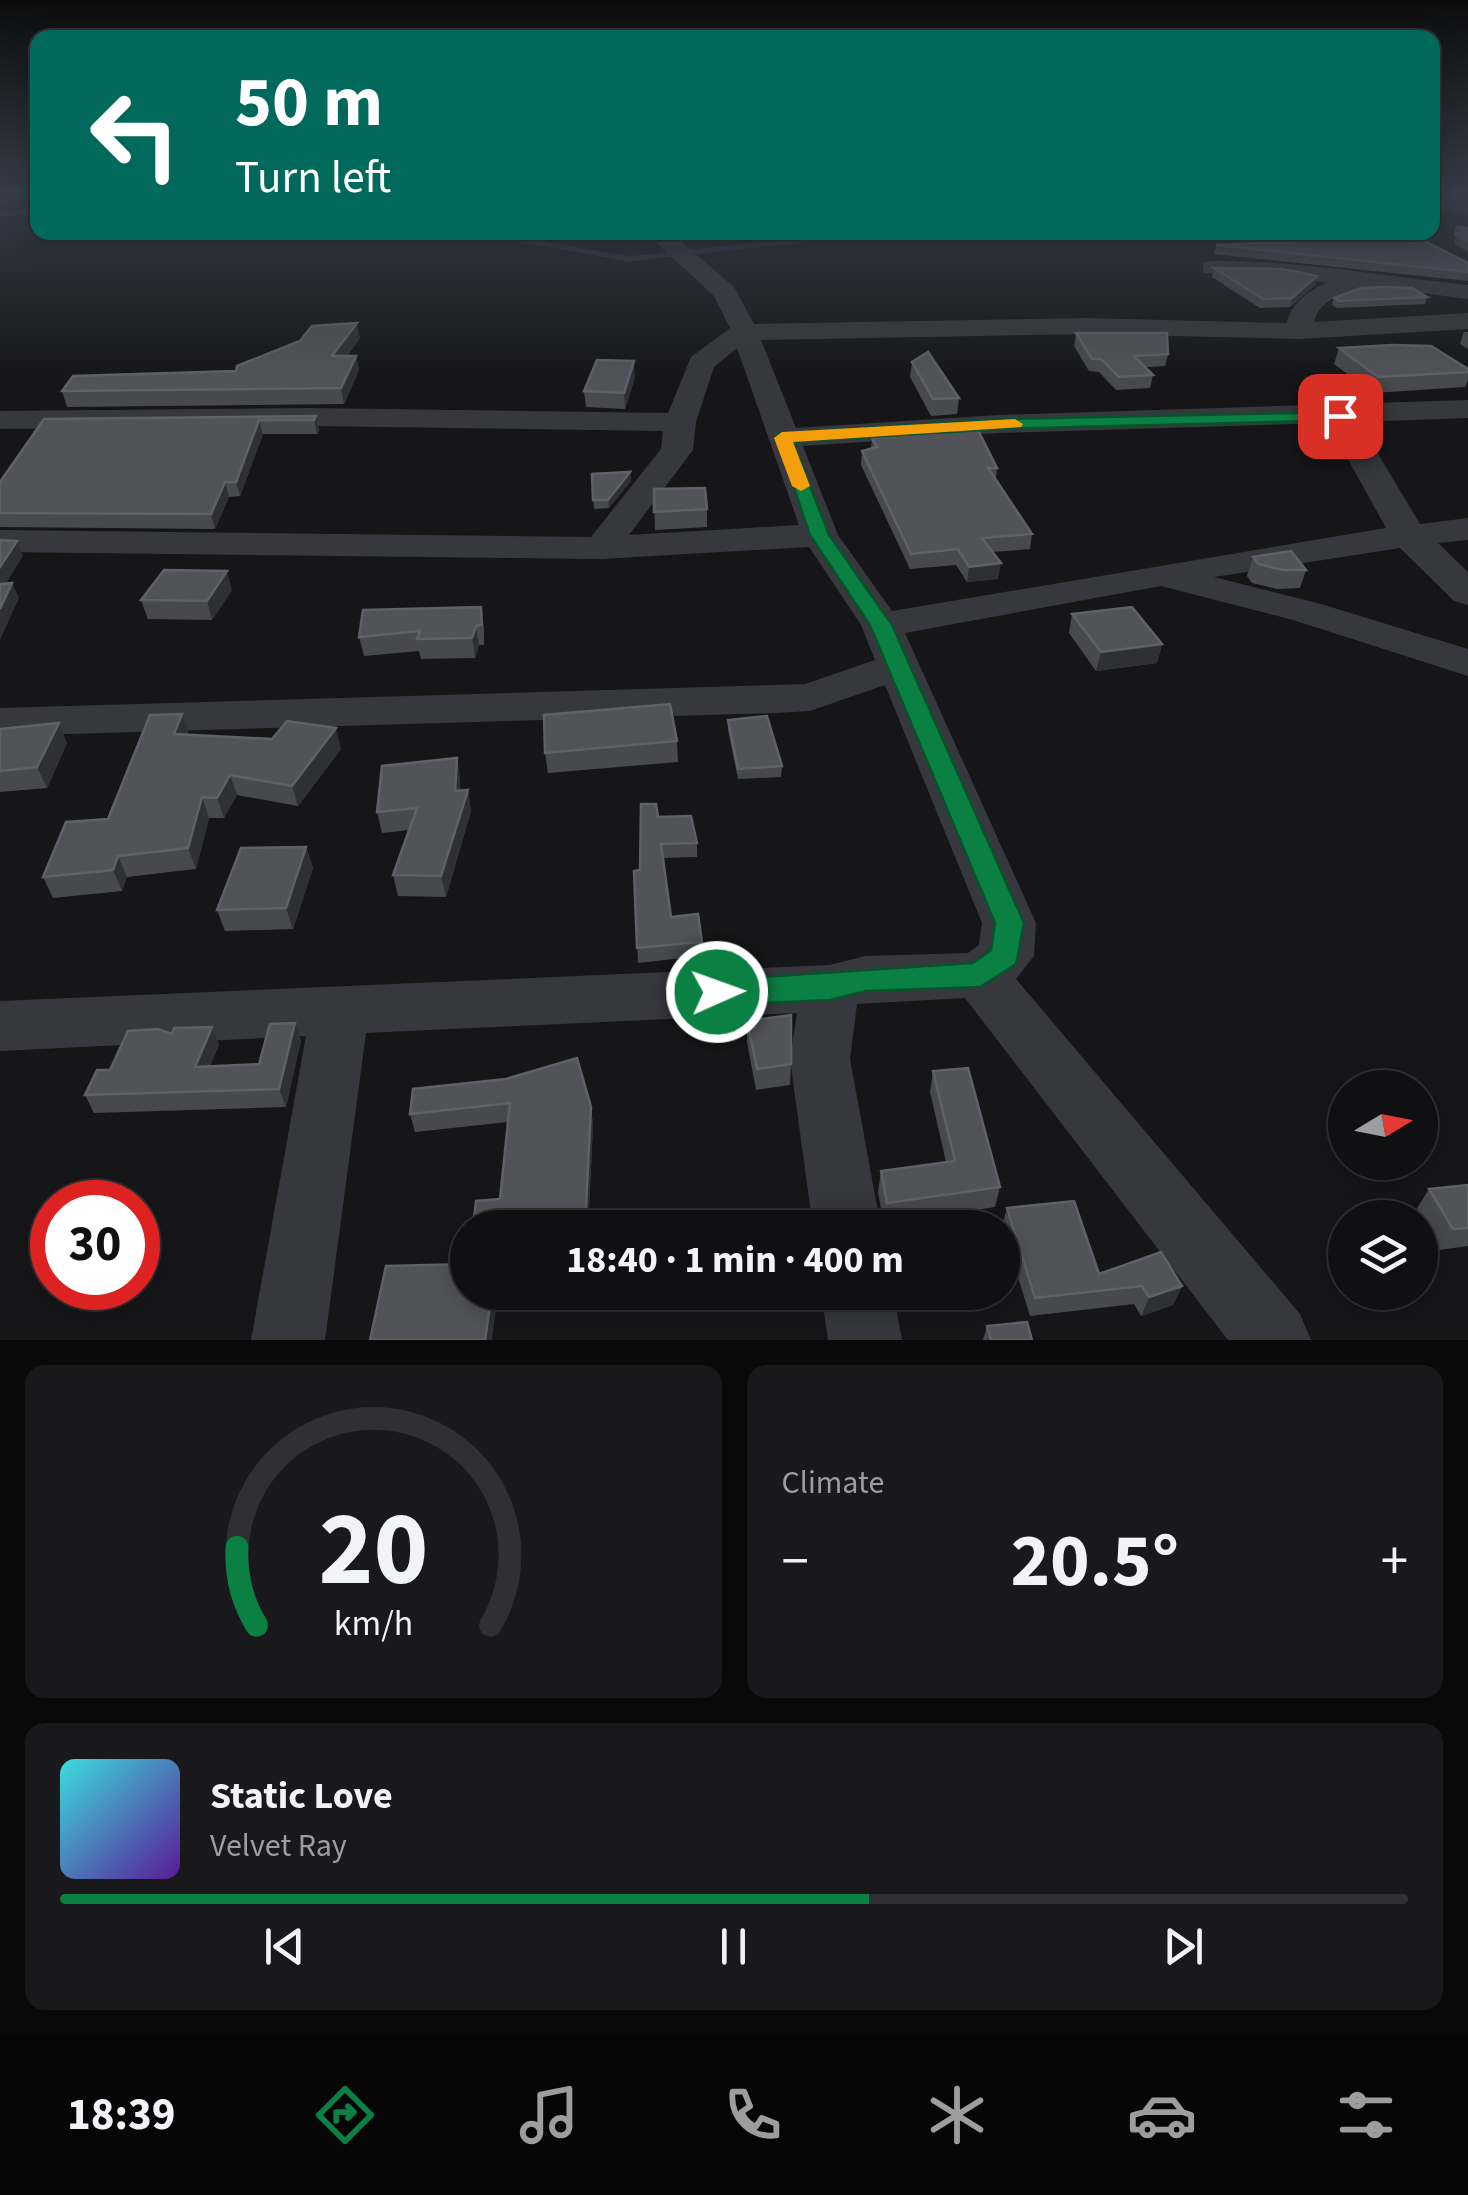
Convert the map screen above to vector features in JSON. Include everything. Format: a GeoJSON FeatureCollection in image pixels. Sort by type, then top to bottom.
{"type":"FeatureCollection","features":[{"type":"Feature","properties":{"kind":"street"},"geometry":{"type":"LineString","coordinates":[[0,1026],[830,988],[866,979],[980,975],[1006,956],[1009,923],[890,645],[820,535],[745,331],[725,292],[684,255]]}},
{"type":"Feature","properties":{"kind":"street"},"geometry":{"type":"LineString","coordinates":[[1210,268],[1280,267],[1352,281],[1468,292]]}},
{"type":"Feature","properties":{"kind":"street"},"geometry":{"type":"LineString","coordinates":[[1300,332],[1302,314],[1320,295],[1352,281]]}},
{"type":"Feature","properties":{"kind":"street"},"geometry":{"type":"LineString","coordinates":[[601,548],[676,450],[680,422],[702,363],[745,331],[1087,326],[1300,332],[1468,322]]}},
{"type":"Feature","properties":{"kind":"street"},"geometry":{"type":"LineString","coordinates":[[782,438],[998,424],[1468,409]]}},
{"type":"Feature","properties":{"kind":"street"},"geometry":{"type":"LineString","coordinates":[[0,420],[311,416],[680,422]]}},
{"type":"Feature","properties":{"kind":"street"},"geometry":{"type":"LineString","coordinates":[[1340,416],[1408,536],[1468,593]]}},
{"type":"Feature","properties":{"kind":"street"},"geometry":{"type":"LineString","coordinates":[[0,722],[810,697],[890,645],[1159,574],[1468,529]]}},
{"type":"Feature","properties":{"kind":"street"},"geometry":{"type":"LineString","coordinates":[[0,541],[601,548],[820,535]]}},
{"type":"Feature","properties":{"kind":"street"},"geometry":{"type":"LineString","coordinates":[[1159,574],[1307,612],[1468,663]]}},
{"type":"Feature","properties":{"kind":"street"},"geometry":{"type":"LineString","coordinates":[[980,975],[1274,1340]]}},
{"type":"Feature","properties":{"kind":"street"},"geometry":{"type":"LineString","coordinates":[[830,988],[820,1059],[843,1210]]}},
{"type":"Feature","properties":{"kind":"street"},"geometry":{"type":"LineString","coordinates":[[288,1340],[340,1008]]}},
{"type":"Feature","properties":{"kind":"street"},"geometry":{"type":"LineString","coordinates":[[860,1310],[864,1340]]}},
{"type":"Feature","properties":{"kind":"building"},"geometry":{"type":"Polygon","coordinates":[[[1305,255],[1451,255],[1468,263],[1468,272],[1305,255]]]}},
{"type":"Feature","properties":{"kind":"building"},"geometry":{"type":"Polygon","coordinates":[[[1214,268],[1282,269],[1317,276],[1292,298],[1263,299],[1214,268]]]}},
{"type":"Feature","properties":{"kind":"building"},"geometry":{"type":"Polygon","coordinates":[[[1361,288],[1412,288],[1427,297],[1339,301],[1334,298],[1361,288]]]}},
{"type":"Feature","properties":{"kind":"building"},"geometry":{"type":"Polygon","coordinates":[[[357,323],[332,356],[356,356],[341,388],[62,391],[73,376],[236,371],[237,366],[300,341],[312,326],[357,323]]]}},
{"type":"Feature","properties":{"kind":"building"},"geometry":{"type":"Polygon","coordinates":[[[1076,333],[1167,333],[1168,354],[1134,356],[1153,375],[1119,377],[1101,359],[1092,359],[1076,333]]]}},
{"type":"Feature","properties":{"kind":"building"},"geometry":{"type":"Polygon","coordinates":[[[1431,346],[1468,372],[1378,377],[1339,348],[1431,346]]]}},
{"type":"Feature","properties":{"kind":"building"},"geometry":{"type":"Polygon","coordinates":[[[928,352],[959,398],[933,399],[912,362],[928,352]]]}},
{"type":"Feature","properties":{"kind":"building"},"geometry":{"type":"Polygon","coordinates":[[[597,360],[634,361],[624,393],[584,391],[597,360]]]}},
{"type":"Feature","properties":{"kind":"building"},"geometry":{"type":"Polygon","coordinates":[[[1331,410],[1347,438],[1327,437],[1307,411],[1331,410]]]}},
{"type":"Feature","properties":{"kind":"building"},"geometry":{"type":"Polygon","coordinates":[[[316,416],[314,420],[259,420],[236,482],[225,482],[211,514],[0,513],[0,482],[44,419],[316,416]]]}},
{"type":"Feature","properties":{"kind":"building"},"geometry":{"type":"Polygon","coordinates":[[[975,424],[997,468],[988,468],[1032,534],[982,538],[1001,563],[969,567],[958,549],[911,554],[862,451],[877,447],[872,438],[938,433],[934,427],[975,424]]]}},
{"type":"Feature","properties":{"kind":"building"},"geometry":{"type":"Polygon","coordinates":[[[630,472],[608,500],[593,500],[592,474],[630,472]]]}},
{"type":"Feature","properties":{"kind":"building"},"geometry":{"type":"Polygon","coordinates":[[[705,488],[707,509],[654,512],[654,489],[705,488]]]}},
{"type":"Feature","properties":{"kind":"building"},"geometry":{"type":"Polygon","coordinates":[[[0,540],[17,541],[0,567],[0,540]]]}},
{"type":"Feature","properties":{"kind":"building"},"geometry":{"type":"Polygon","coordinates":[[[1291,551],[1306,570],[1258,564],[1253,557],[1291,551]]]}},
{"type":"Feature","properties":{"kind":"building"},"geometry":{"type":"Polygon","coordinates":[[[164,570],[227,571],[207,601],[141,600],[164,570]]]}},
{"type":"Feature","properties":{"kind":"building"},"geometry":{"type":"Polygon","coordinates":[[[12,583],[0,609],[0,584],[12,583]]]}},
{"type":"Feature","properties":{"kind":"building"},"geometry":{"type":"Polygon","coordinates":[[[481,607],[482,625],[476,626],[472,638],[417,639],[420,631],[359,637],[363,610],[481,607]]]}},
{"type":"Feature","properties":{"kind":"building"},"geometry":{"type":"Polygon","coordinates":[[[1132,607],[1162,644],[1101,652],[1072,614],[1132,607]]]}},
{"type":"Feature","properties":{"kind":"building"},"geometry":{"type":"Polygon","coordinates":[[[670,704],[677,741],[545,753],[544,715],[670,704]]]}},
{"type":"Feature","properties":{"kind":"building"},"geometry":{"type":"Polygon","coordinates":[[[182,714],[174,734],[272,739],[287,721],[336,728],[292,786],[230,775],[217,798],[202,797],[188,848],[118,856],[113,870],[43,877],[66,822],[108,819],[150,715],[182,714]]]}},
{"type":"Feature","properties":{"kind":"building"},"geometry":{"type":"Polygon","coordinates":[[[767,716],[782,766],[738,769],[728,720],[767,716]]]}},
{"type":"Feature","properties":{"kind":"building"},"geometry":{"type":"Polygon","coordinates":[[[59,723],[37,767],[0,771],[0,729],[59,723]]]}},
{"type":"Feature","properties":{"kind":"building"},"geometry":{"type":"Polygon","coordinates":[[[457,758],[455,791],[468,790],[441,876],[393,875],[417,808],[377,812],[382,766],[457,758]]]}},
{"type":"Feature","properties":{"kind":"building"},"geometry":{"type":"Polygon","coordinates":[[[641,804],[656,804],[658,817],[691,816],[697,843],[661,844],[671,917],[698,914],[702,942],[637,948],[634,871],[640,870],[641,804]]]}},
{"type":"Feature","properties":{"kind":"building"},"geometry":{"type":"Polygon","coordinates":[[[306,847],[286,908],[217,910],[241,848],[306,847]]]}},
{"type":"Feature","properties":{"kind":"building"},"geometry":{"type":"Polygon","coordinates":[[[791,1015],[791,1064],[757,1069],[747,1021],[791,1015]]]}},
{"type":"Feature","properties":{"kind":"building"},"geometry":{"type":"Polygon","coordinates":[[[295,1023],[279,1089],[85,1095],[97,1070],[110,1070],[128,1031],[158,1029],[172,1034],[174,1028],[212,1027],[195,1067],[259,1064],[270,1024],[295,1023]]]}},
{"type":"Feature","properties":{"kind":"building"},"geometry":{"type":"Polygon","coordinates":[[[577,1058],[591,1107],[586,1210],[475,1210],[476,1201],[500,1199],[510,1103],[410,1114],[413,1089],[506,1079],[577,1058]]]}},
{"type":"Feature","properties":{"kind":"building"},"geometry":{"type":"Polygon","coordinates":[[[968,1068],[1000,1187],[887,1203],[881,1171],[955,1161],[933,1071],[968,1068]]]}},
{"type":"Feature","properties":{"kind":"building"},"geometry":{"type":"Polygon","coordinates":[[[1468,1185],[1468,1228],[1453,1229],[1429,1189],[1468,1185]]]}},
{"type":"Feature","properties":{"kind":"building"},"geometry":{"type":"Polygon","coordinates":[[[1074,1201],[1099,1274],[1161,1252],[1182,1286],[1149,1297],[1142,1286],[1035,1298],[1020,1250],[1020,1210],[1007,1208],[1074,1201]]]}},
{"type":"Feature","properties":{"kind":"building"},"geometry":{"type":"Polygon","coordinates":[[[450,1264],[450,1310],[489,1310],[485,1340],[370,1340],[386,1266],[450,1264]]]}},
{"type":"Feature","properties":{"kind":"building"},"geometry":{"type":"Polygon","coordinates":[[[1027,1322],[1032,1340],[991,1340],[987,1326],[1027,1322]]]}},
{"type":"Feature","properties":{"kind":"waterway"},"geometry":{"type":"LineString","coordinates":[[604,255],[629,259],[670,255]]}},
{"type":"Feature","properties":{"kind":"slow traffic"},"geometry":{"type":"LineString","coordinates":[[801,486],[782,438],[1015,424]]}},
{"type":"Feature","properties":{"kind":"route"},"geometry":{"type":"LineString","coordinates":[[717,992],[830,988],[866,979],[980,975],[1006,956],[1009,923],[915,702],[881,625],[820,535],[782,438],[998,424],[1340,416]]}}]}
